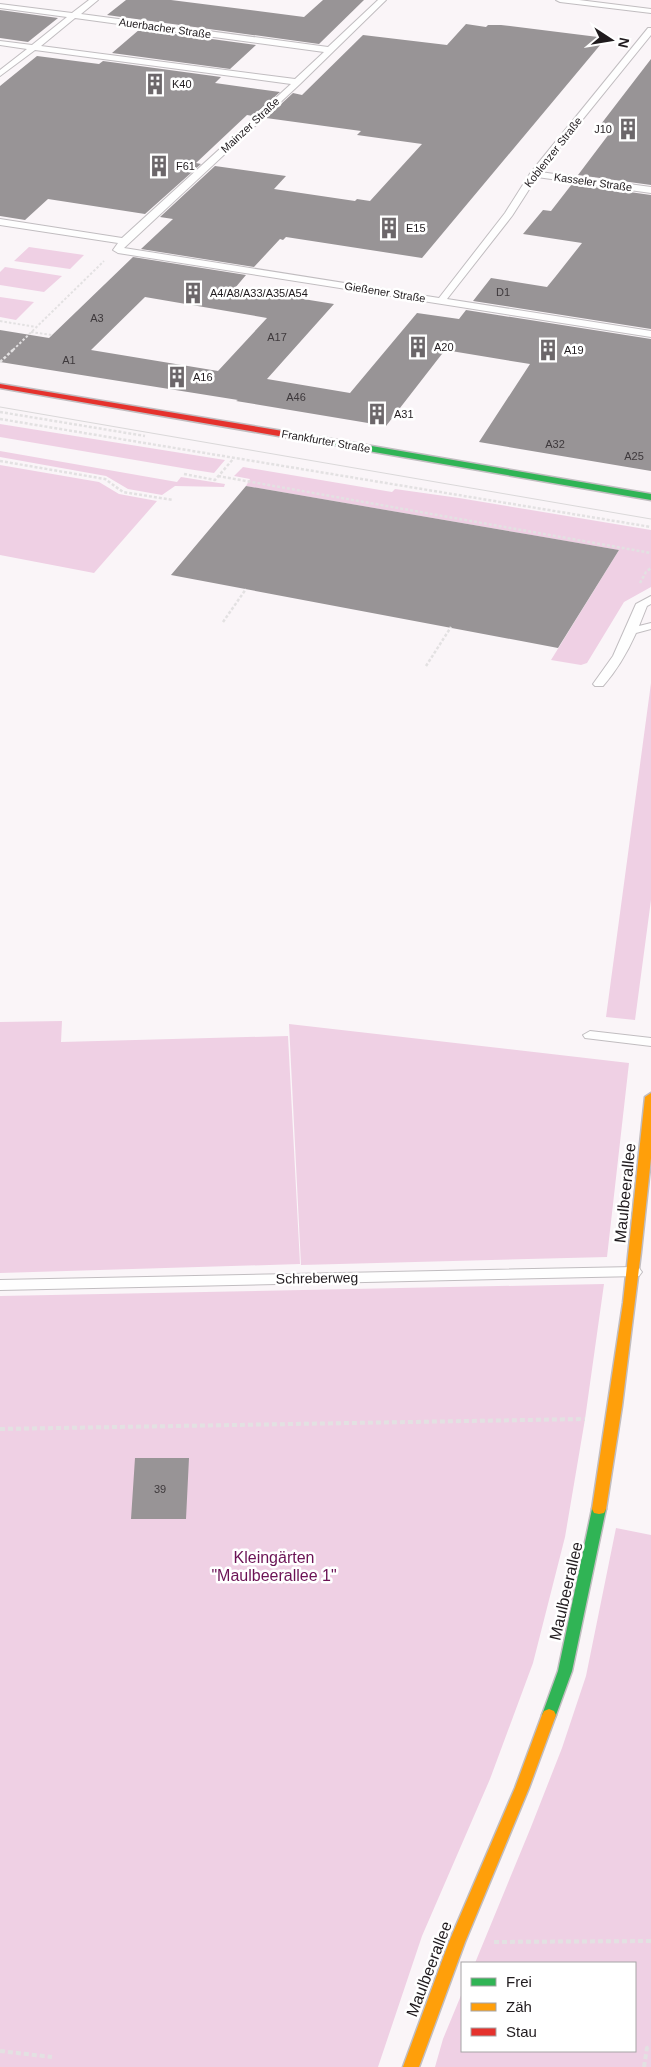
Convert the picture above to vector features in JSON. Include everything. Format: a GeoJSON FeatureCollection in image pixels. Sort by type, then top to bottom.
{"type":"FeatureCollection","features":[{"type":"Feature","properties":{"kind":"street","name":"Frankfurter Straße"},"geometry":{"type":"LineString","coordinates":[[0,386],[651,497]]}},
{"type":"Feature","properties":{"kind":"street","name":"Maulbeerallee"},"geometry":{"type":"LineString","coordinates":[[411,2067],[456,1942],[522,1788],[565,1671],[594,1540],[615,1419],[634,1272],[651,1097]]}},
{"type":"Feature","properties":{"kind":"lane"},"geometry":{"type":"LineString","coordinates":[[0,74],[94,0]]}},
{"type":"Feature","properties":{"kind":"lane","name":"Mainzer Straße"},"geometry":{"type":"LineString","coordinates":[[118,250],[124,241],[382,0]]}},
{"type":"Feature","properties":{"kind":"lane"},"geometry":{"type":"LineString","coordinates":[[560,0],[651,11]]}},
{"type":"Feature","properties":{"kind":"lane"},"geometry":{"type":"LineString","coordinates":[[631,0],[651,2]]}},
{"type":"Feature","properties":{"kind":"lane","name":"Auerbacher Straße"},"geometry":{"type":"LineString","coordinates":[[0,6],[330,50]]}},
{"type":"Feature","properties":{"kind":"lane","name":"Koblenzer Straße"},"geometry":{"type":"LineString","coordinates":[[441,301],[509,214],[534,174],[651,30]]}},
{"type":"Feature","properties":{"kind":"lane"},"geometry":{"type":"LineString","coordinates":[[0,43],[296,82]]}},
{"type":"Feature","properties":{"kind":"lane","name":"Kasseler Straße"},"geometry":{"type":"LineString","coordinates":[[534,174],[651,190]]}},
{"type":"Feature","properties":{"kind":"lane"},"geometry":{"type":"LineString","coordinates":[[0,222],[124,241]]}},
{"type":"Feature","properties":{"kind":"lane","name":"Gießener Straße"},"geometry":{"type":"LineString","coordinates":[[118,250],[651,334]]}},
{"type":"Feature","properties":{"kind":"lane"},"geometry":{"type":"LineString","coordinates":[[599,684],[607,676],[632,631],[642,604],[651,599]]}},
{"type":"Feature","properties":{"kind":"lane"},"geometry":{"type":"LineString","coordinates":[[632,631],[651,626]]}},
{"type":"Feature","properties":{"kind":"lane"},"geometry":{"type":"LineString","coordinates":[[590,1035],[651,1042]]}},
{"type":"Feature","properties":{"kind":"lane","name":"Schreberweg"},"geometry":{"type":"LineString","coordinates":[[0,1285],[634,1272]]}},
{"type":"Feature","properties":{"kind":"path"},"geometry":{"type":"LineString","coordinates":[[0,362],[124,241]]}},
{"type":"Feature","properties":{"kind":"path"},"geometry":{"type":"LineString","coordinates":[[0,322],[36,327]]}},
{"type":"Feature","properties":{"kind":"path"},"geometry":{"type":"LineString","coordinates":[[31,332],[52,335]]}},
{"type":"Feature","properties":{"kind":"path"},"geometry":{"type":"LineString","coordinates":[[0,412],[146,435],[139,443]]}},
{"type":"Feature","properties":{"kind":"path"},"geometry":{"type":"LineString","coordinates":[[0,419],[651,527]]}},
{"type":"Feature","properties":{"kind":"path"},"geometry":{"type":"LineString","coordinates":[[184,474],[215,480],[234,457]]}},
{"type":"Feature","properties":{"kind":"path"},"geometry":{"type":"LineString","coordinates":[[0,461],[106,480],[123,492],[173,500]]}},
{"type":"Feature","properties":{"kind":"path"},"geometry":{"type":"LineString","coordinates":[[218,476],[651,553]]}},
{"type":"Feature","properties":{"kind":"path"},"geometry":{"type":"LineString","coordinates":[[223,622],[246,589]]}},
{"type":"Feature","properties":{"kind":"path"},"geometry":{"type":"LineString","coordinates":[[426,666],[451,627]]}},
{"type":"Feature","properties":{"kind":"path"},"geometry":{"type":"LineString","coordinates":[[0,1429],[615,1419]]}},
{"type":"Feature","properties":{"kind":"path"},"geometry":{"type":"LineString","coordinates":[[456,1942],[651,1942]]}},
{"type":"Feature","properties":{"kind":"path"},"geometry":{"type":"LineString","coordinates":[[644,2067],[647,2048],[651,2046]]}},
{"type":"Feature","properties":{"kind":"path"},"geometry":{"type":"LineString","coordinates":[[0,2051],[52,2057]]}},
{"type":"Feature","properties":{"kind":"green space"},"geometry":{"type":"Polygon","coordinates":[[[29,247],[84,255],[70,269],[14,261],[29,247]]]}},
{"type":"Feature","properties":{"kind":"green space"},"geometry":{"type":"Polygon","coordinates":[[[5,267],[62,276],[44,292],[0,285],[0,272],[5,267]]]}},
{"type":"Feature","properties":{"kind":"green space"},"geometry":{"type":"Polygon","coordinates":[[[0,297],[34,302],[16,320],[0,317],[0,297]]]}},
{"type":"Feature","properties":{"kind":"green space"},"geometry":{"type":"Polygon","coordinates":[[[0,424],[225,460],[214,473],[188,469],[0,437],[0,424]]]}},
{"type":"Feature","properties":{"kind":"green space"},"geometry":{"type":"Polygon","coordinates":[[[0,451],[177,482],[181,477],[225,484],[224,487],[175,486],[162,495],[128,489],[106,476],[0,457],[0,451]]]}},
{"type":"Feature","properties":{"kind":"green space"},"geometry":{"type":"Polygon","coordinates":[[[0,465],[99,482],[119,494],[157,501],[94,573],[0,555],[0,465]]]}},
{"type":"Feature","properties":{"kind":"green space"},"geometry":{"type":"Polygon","coordinates":[[[243,467],[392,492],[395,489],[459,498],[651,530],[651,587],[624,602],[587,663],[581,665],[551,660],[619,550],[246,486],[250,479],[234,476],[243,467]]]}},
{"type":"Feature","properties":{"kind":"green space"},"geometry":{"type":"Polygon","coordinates":[[[651,683],[651,900],[635,1020],[606,1017],[651,683]]]}},
{"type":"Feature","properties":{"kind":"green space"},"geometry":{"type":"Polygon","coordinates":[[[62,1021],[61,1042],[288,1036],[300,1264],[0,1273],[0,1022],[62,1021]]]}},
{"type":"Feature","properties":{"kind":"green space"},"geometry":{"type":"Polygon","coordinates":[[[289,1024],[629,1063],[607,1257],[301,1265],[289,1024]]]}},
{"type":"Feature","properties":{"kind":"green space","name":"Kleingärten \"Maulbeerallee 1\""},"geometry":{"type":"Polygon","coordinates":[[[604,1284],[585,1419],[565,1537],[533,1663],[490,1779],[422,1936],[378,2067],[0,2067],[0,1296],[604,1284]]]}},
{"type":"Feature","properties":{"kind":"green space"},"geometry":{"type":"Polygon","coordinates":[[[616,1528],[651,1535],[651,2067],[435,2067],[443,2039],[461,1995],[461,2052],[636,2052],[636,1962],[475,1962],[562,1748],[586,1676],[616,1528]]]}},
{"type":"Feature","properties":{"kind":"building"},"geometry":{"type":"Polygon","coordinates":[[[126,0],[171,0],[304,17],[323,0],[364,0],[319,44],[107,15],[126,0]]]}},
{"type":"Feature","properties":{"kind":"building"},"geometry":{"type":"Polygon","coordinates":[[[0,10],[58,18],[28,42],[0,38],[0,10]]]}},
{"type":"Feature","properties":{"kind":"building"},"geometry":{"type":"Polygon","coordinates":[[[466,24],[486,27],[488,25],[501,25],[606,38],[422,258],[286,237],[283,240],[280,239],[254,267],[141,249],[173,219],[160,217],[215,166],[286,176],[274,189],[355,201],[357,199],[370,201],[422,144],[357,135],[361,131],[266,118],[293,93],[302,95],[363,35],[447,45],[466,24]]]}},
{"type":"Feature","properties":{"kind":"building"},"geometry":{"type":"Polygon","coordinates":[[[140,29],[256,45],[230,69],[112,53],[140,29]]]}},
{"type":"Feature","properties":{"kind":"building"},"geometry":{"type":"Polygon","coordinates":[[[37,56],[99,64],[103,61],[221,77],[215,83],[280,92],[253,116],[247,115],[196,163],[201,164],[145,214],[48,199],[25,220],[0,216],[0,86],[37,56]]]}},
{"type":"Feature","properties":{"kind":"building","name":"J10"},"geometry":{"type":"Polygon","coordinates":[[[651,59],[651,185],[578,175],[612,130],[598,128],[651,59]]]}},
{"type":"Feature","properties":{"kind":"building"},"geometry":{"type":"Polygon","coordinates":[[[572,184],[651,195],[651,329],[473,301],[491,278],[547,287],[582,243],[523,234],[543,210],[551,211],[572,184]]]}},
{"type":"Feature","properties":{"kind":"building"},"geometry":{"type":"Polygon","coordinates":[[[133,257],[246,275],[235,288],[334,304],[267,379],[350,393],[417,313],[459,319],[466,310],[651,339],[651,471],[479,442],[530,364],[445,350],[386,426],[0,362],[0,330],[49,338],[133,257]],[[145,297],[91,350],[218,371],[267,318],[145,297]]]}},
{"type":"Feature","properties":{"kind":"building"},"geometry":{"type":"Polygon","coordinates":[[[246,486],[619,550],[558,648],[171,575],[246,486]]]}},
{"type":"Feature","properties":{"kind":"building"},"geometry":{"type":"Polygon","coordinates":[[[135,1458],[189,1458],[186,1519],[131,1519],[135,1458]]]}},
{"type":"Feature","properties":{"kind":"tram line"},"geometry":{"type":"LineString","coordinates":[[0,407],[651,519]]}},
{"type":"Feature","properties":{"kind":"traffic: fast"},"geometry":{"type":"LineString","coordinates":[[325,441],[651,497]]}},
{"type":"Feature","properties":{"kind":"traffic: fast"},"geometry":{"type":"LineString","coordinates":[[549,1715],[565,1671],[599,1509]]}},
{"type":"Feature","properties":{"kind":"traffic: slow"},"geometry":{"type":"LineString","coordinates":[[599,1509],[608,1458],[629,1303],[651,1097]]}},
{"type":"Feature","properties":{"kind":"traffic: slow"},"geometry":{"type":"LineString","coordinates":[[411,2067],[457,1942],[522,1788],[549,1715]]}},
{"type":"Feature","properties":{"kind":"traffic: jam"},"geometry":{"type":"LineString","coordinates":[[0,386],[325,441]]}},
{"type":"Feature","properties":{"kind":"place","name":"K40"},"geometry":{"type":"Point","coordinates":[155,84]}},
{"type":"Feature","properties":{"kind":"place","name":"J10"},"geometry":{"type":"Point","coordinates":[628,129]}},
{"type":"Feature","properties":{"kind":"place","name":"F61"},"geometry":{"type":"Point","coordinates":[159,166]}},
{"type":"Feature","properties":{"kind":"place","name":"E15"},"geometry":{"type":"Point","coordinates":[389,228]}},
{"type":"Feature","properties":{"kind":"place","name":"A4/A8/A33/A35/A54"},"geometry":{"type":"Point","coordinates":[193,293]}},
{"type":"Feature","properties":{"kind":"place","name":"A20"},"geometry":{"type":"Point","coordinates":[418,347]}},
{"type":"Feature","properties":{"kind":"place","name":"A19"},"geometry":{"type":"Point","coordinates":[548,350]}},
{"type":"Feature","properties":{"kind":"place","name":"A16"},"geometry":{"type":"Point","coordinates":[177,377]}},
{"type":"Feature","properties":{"kind":"place","name":"A31"},"geometry":{"type":"Point","coordinates":[377,414]}}]}
